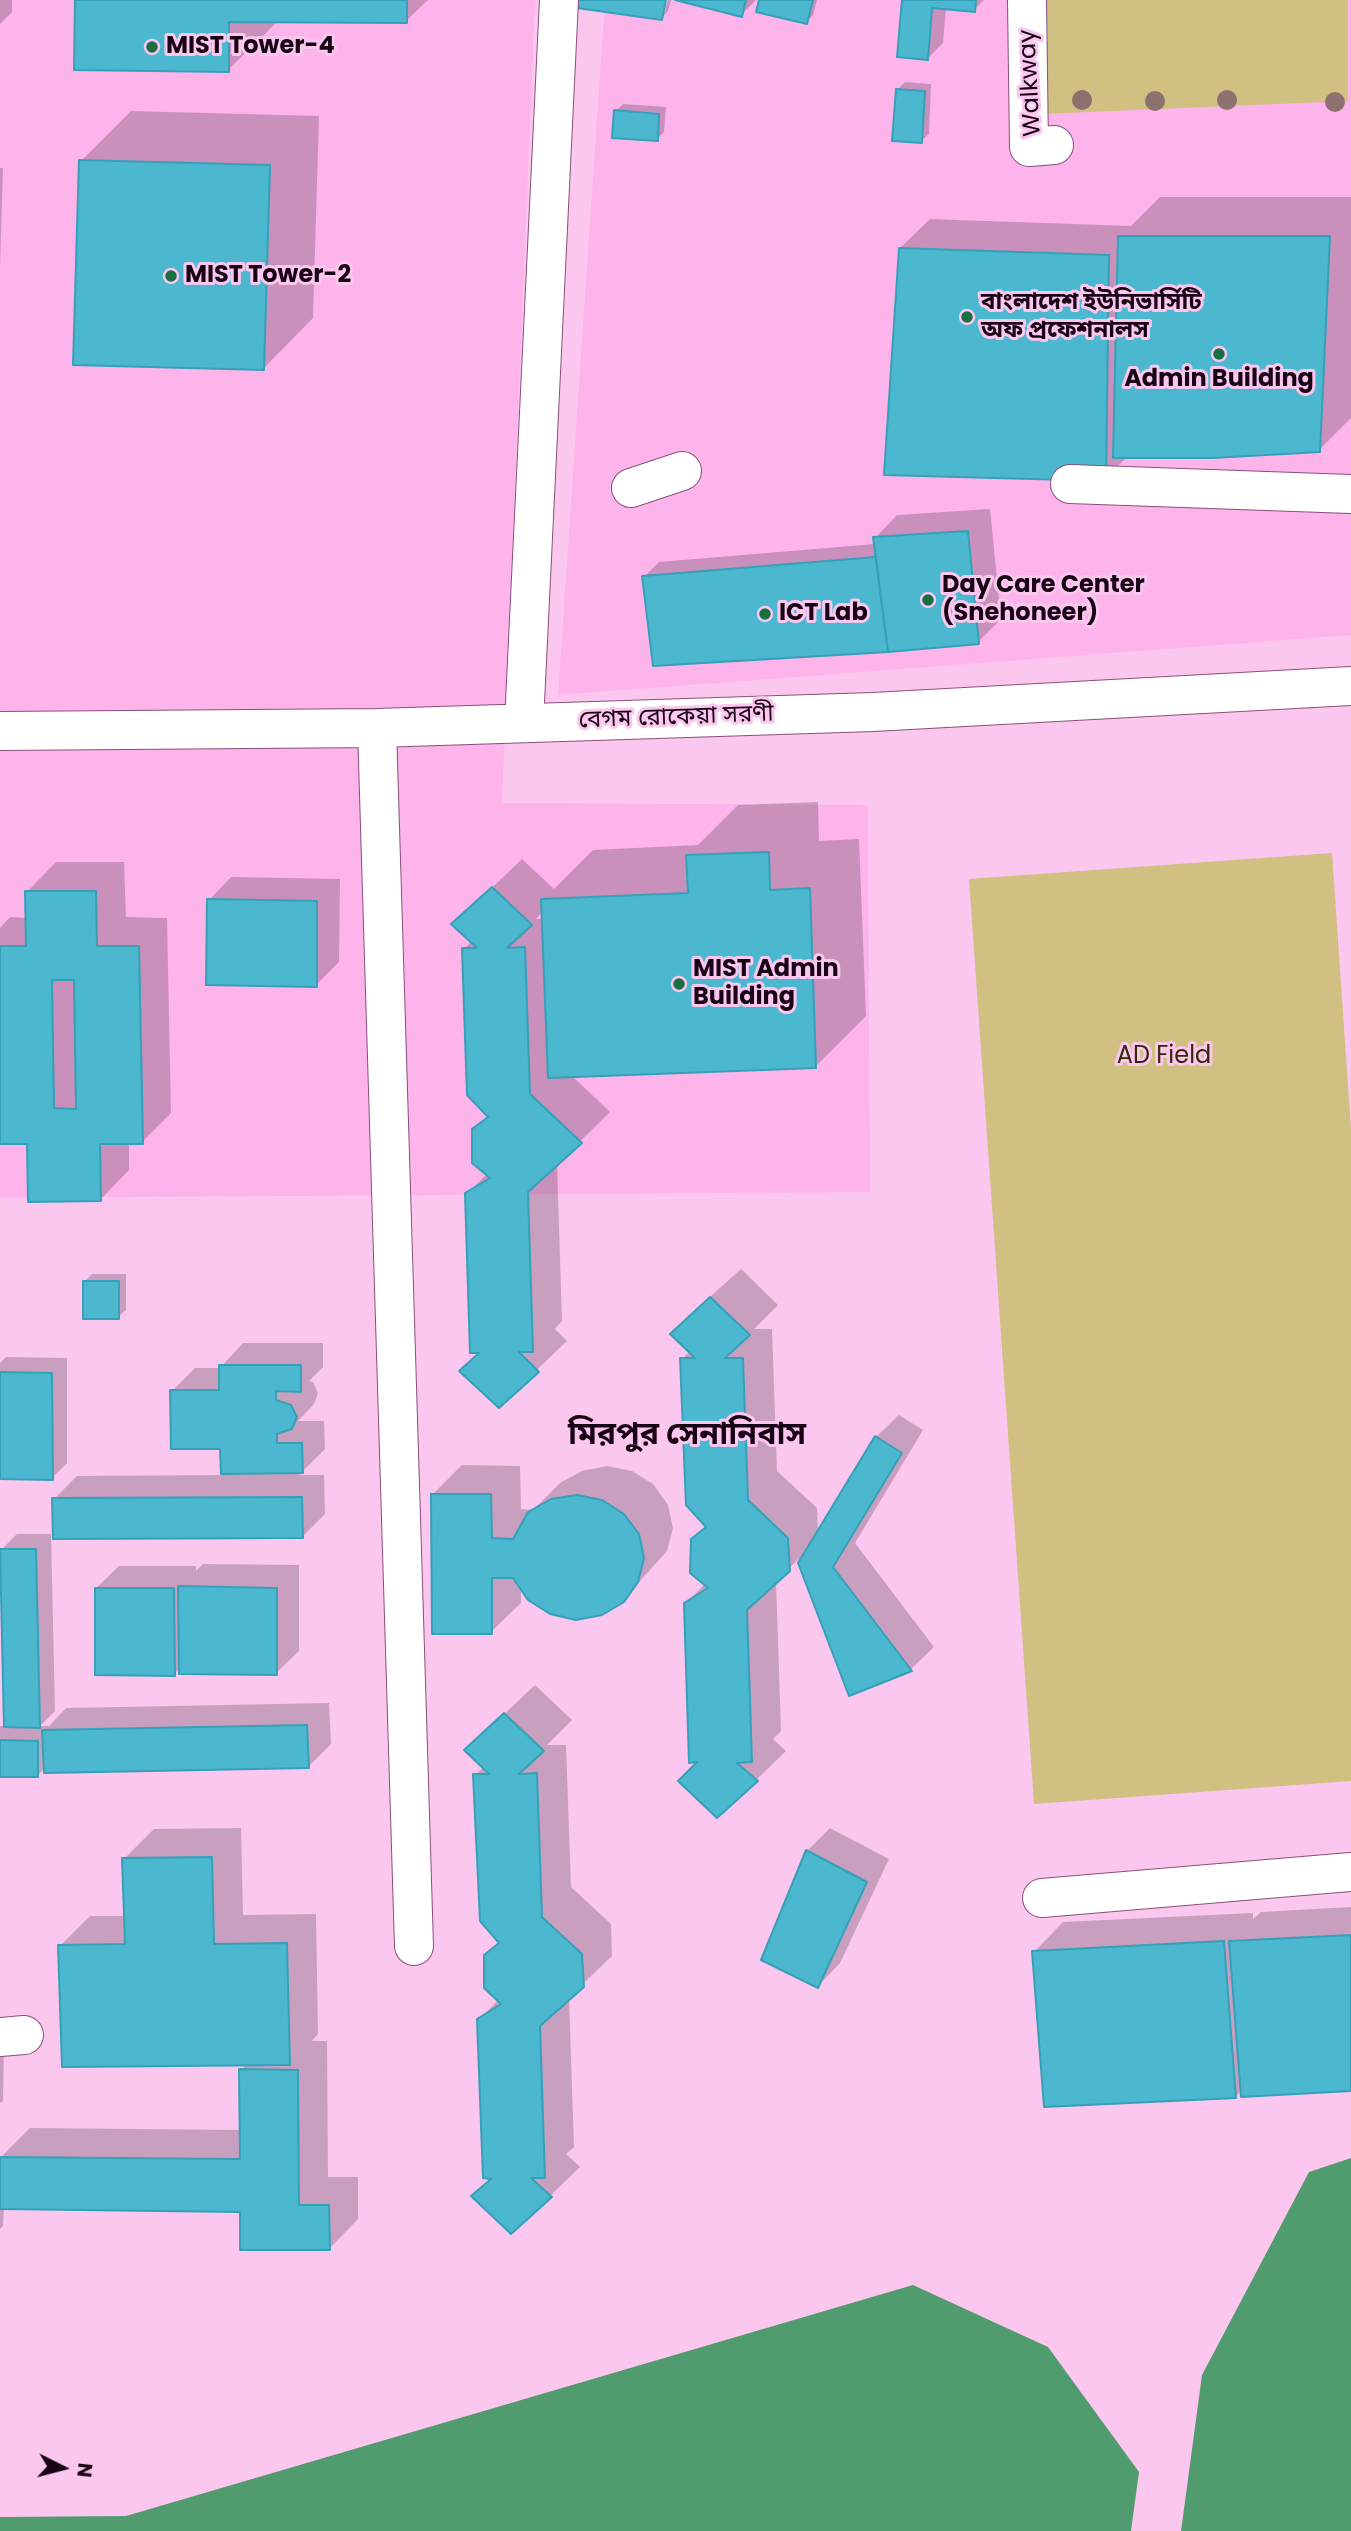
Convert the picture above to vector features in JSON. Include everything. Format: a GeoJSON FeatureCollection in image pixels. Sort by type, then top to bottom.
{"type":"FeatureCollection","features":[{"type":"Feature","properties":{"kind":"street"},"geometry":{"type":"LineString","coordinates":[[524,723],[559,0]]}},
{"type":"Feature","properties":{"kind":"street","name":"Walkway"},"geometry":{"type":"LineString","coordinates":[[1027,0],[1029,147],[1054,145]]}},
{"type":"Feature","properties":{"kind":"street"},"geometry":{"type":"LineString","coordinates":[[631,488],[682,471]]}},
{"type":"Feature","properties":{"kind":"street"},"geometry":{"type":"LineString","coordinates":[[1070,484],[1351,494]]}},
{"type":"Feature","properties":{"kind":"street","name":"বেগম রোকেয়া সরণী"},"geometry":{"type":"LineString","coordinates":[[0,731],[377,728],[873,712],[1351,686]]}},
{"type":"Feature","properties":{"kind":"street"},"geometry":{"type":"LineString","coordinates":[[377,728],[414,1946]]}},
{"type":"Feature","properties":{"kind":"street"},"geometry":{"type":"LineString","coordinates":[[1041,1898],[1351,1872]]}},
{"type":"Feature","properties":{"kind":"shaded area"},"geometry":{"type":"Polygon","coordinates":[[[0,0],[535,0],[502,803],[868,805],[870,1192],[0,1198],[0,0]]]}},
{"type":"Feature","properties":{"kind":"shaded area","name":"বাংলাদেশ ইউনিভার্সিটি অফ প্রফেশনালস"},"geometry":{"type":"Polygon","coordinates":[[[605,0],[1351,0],[1351,635],[558,695],[605,0]]]}},
{"type":"Feature","properties":{"kind":"shaded area"},"geometry":{"type":"Polygon","coordinates":[[[1351,2158],[1351,2531],[1181,2531],[1202,2375],[1309,2172],[1351,2158]]]}},
{"type":"Feature","properties":{"kind":"shaded area"},"geometry":{"type":"Polygon","coordinates":[[[913,2285],[1048,2347],[1139,2472],[1131,2531],[0,2531],[0,2517],[126,2516],[913,2285]]]}},
{"type":"Feature","properties":{"kind":"green space"},"geometry":{"type":"Polygon","coordinates":[[[1040,0],[1348,0],[1348,101],[1041,114],[1040,0]]]}},
{"type":"Feature","properties":{"kind":"green space","name":"AD Field"},"geometry":{"type":"Polygon","coordinates":[[[1332,853],[1351,1129],[1351,1781],[1034,1804],[969,879],[1332,853]]]}},
{"type":"Feature","properties":{"kind":"building","name":"MIST Tower-4"},"geometry":{"type":"Polygon","coordinates":[[[75,0],[407,0],[407,23],[229,22],[229,72],[74,70],[75,0]]]}},
{"type":"Feature","properties":{"kind":"building"},"geometry":{"type":"Polygon","coordinates":[[[564,0],[666,0],[662,20],[563,6],[564,0]]]}},
{"type":"Feature","properties":{"kind":"building"},"geometry":{"type":"Polygon","coordinates":[[[675,0],[746,0],[742,17],[675,0]]]}},
{"type":"Feature","properties":{"kind":"building"},"geometry":{"type":"Polygon","coordinates":[[[759,0],[813,0],[807,24],[756,12],[759,0]]]}},
{"type":"Feature","properties":{"kind":"building"},"geometry":{"type":"Polygon","coordinates":[[[902,0],[976,0],[975,12],[932,8],[928,60],[897,57],[902,0]]]}},
{"type":"Feature","properties":{"kind":"building"},"geometry":{"type":"Polygon","coordinates":[[[896,89],[925,91],[922,143],[892,141],[896,89]]]}},
{"type":"Feature","properties":{"kind":"building"},"geometry":{"type":"Polygon","coordinates":[[[614,110],[659,114],[658,141],[612,138],[614,110]]]}},
{"type":"Feature","properties":{"kind":"building","name":"MIST Tower-2"},"geometry":{"type":"Polygon","coordinates":[[[79,160],[270,165],[264,370],[73,365],[79,160]]]}},
{"type":"Feature","properties":{"kind":"building","name":"Admin Building"},"geometry":{"type":"Polygon","coordinates":[[[1118,236],[1330,236],[1320,452],[1212,458],[1113,458],[1118,236]]]}},
{"type":"Feature","properties":{"kind":"building"},"geometry":{"type":"Polygon","coordinates":[[[899,248],[1109,255],[1106,481],[884,475],[899,248]]]}},
{"type":"Feature","properties":{"kind":"building","name":"Day Care Center (Snehoneer)"},"geometry":{"type":"Polygon","coordinates":[[[968,531],[979,644],[888,652],[873,537],[968,531]]]}},
{"type":"Feature","properties":{"kind":"building","name":"ICT Lab"},"geometry":{"type":"Polygon","coordinates":[[[876,557],[888,652],[653,666],[642,576],[876,557]]]}},
{"type":"Feature","properties":{"kind":"building","name":"MIST Admin Building"},"geometry":{"type":"Polygon","coordinates":[[[769,852],[770,890],[810,888],[816,1068],[548,1078],[541,899],[688,893],[686,855],[769,852]]]}},
{"type":"Feature","properties":{"kind":"building"},"geometry":{"type":"Polygon","coordinates":[[[492,887],[532,925],[507,948],[525,947],[530,1094],[582,1143],[528,1192],[533,1352],[519,1352],[539,1372],[499,1408],[459,1371],[479,1353],[470,1353],[465,1193],[490,1178],[472,1163],[472,1129],[488,1117],[467,1095],[462,948],[477,948],[451,924],[492,887]]]}},
{"type":"Feature","properties":{"kind":"building"},"geometry":{"type":"Polygon","coordinates":[[[25,891],[96,891],[97,946],[139,946],[143,1144],[100,1144],[101,1201],[28,1202],[27,1144],[0,1144],[0,946],[26,946],[25,891]],[[52,980],[54,1108],[76,1109],[74,980],[52,980]]]}},
{"type":"Feature","properties":{"kind":"building"},"geometry":{"type":"Polygon","coordinates":[[[207,899],[317,901],[317,987],[206,985],[207,899]]]}},
{"type":"Feature","properties":{"kind":"building"},"geometry":{"type":"Polygon","coordinates":[[[83,1281],[119,1281],[119,1319],[83,1319],[83,1281]]]}},
{"type":"Feature","properties":{"kind":"building"},"geometry":{"type":"Polygon","coordinates":[[[710,1297],[750,1335],[725,1358],[743,1358],[748,1500],[788,1538],[790,1571],[747,1610],[752,1762],[737,1763],[758,1781],[717,1818],[678,1781],[697,1762],[689,1763],[684,1603],[708,1588],[690,1573],[691,1539],[706,1527],[686,1505],[680,1358],[695,1358],[670,1334],[710,1297]]]}},
{"type":"Feature","properties":{"kind":"building"},"geometry":{"type":"Polygon","coordinates":[[[219,1365],[301,1365],[301,1392],[276,1391],[276,1400],[291,1405],[297,1417],[292,1429],[277,1434],[277,1443],[302,1443],[303,1473],[221,1474],[220,1449],[171,1449],[170,1390],[219,1390],[219,1365]]]}},
{"type":"Feature","properties":{"kind":"building"},"geometry":{"type":"Polygon","coordinates":[[[0,1372],[52,1373],[53,1480],[0,1479],[0,1372]]]}},
{"type":"Feature","properties":{"kind":"building"},"geometry":{"type":"Polygon","coordinates":[[[875,1436],[902,1453],[833,1567],[912,1671],[849,1696],[798,1563],[875,1436]]]}},
{"type":"Feature","properties":{"kind":"building"},"geometry":{"type":"Polygon","coordinates":[[[431,1494],[491,1494],[492,1538],[513,1539],[528,1512],[551,1499],[577,1495],[602,1500],[624,1514],[639,1534],[644,1558],[638,1582],[624,1602],[602,1615],[576,1620],[550,1614],[528,1600],[513,1578],[492,1578],[492,1634],[432,1634],[431,1494]]]}},
{"type":"Feature","properties":{"kind":"building"},"geometry":{"type":"Polygon","coordinates":[[[302,1497],[303,1538],[53,1539],[52,1498],[302,1497]]]}},
{"type":"Feature","properties":{"kind":"building"},"geometry":{"type":"Polygon","coordinates":[[[0,1549],[36,1549],[40,1728],[4,1727],[0,1549]]]}},
{"type":"Feature","properties":{"kind":"building"},"geometry":{"type":"Polygon","coordinates":[[[178,1586],[277,1588],[277,1675],[179,1674],[178,1586]]]}},
{"type":"Feature","properties":{"kind":"building"},"geometry":{"type":"Polygon","coordinates":[[[95,1588],[174,1588],[175,1676],[95,1675],[95,1588]]]}},
{"type":"Feature","properties":{"kind":"building"},"geometry":{"type":"Polygon","coordinates":[[[504,1713],[544,1751],[519,1774],[537,1773],[542,1917],[582,1954],[584,1987],[540,2026],[545,2178],[531,2178],[552,2197],[511,2234],[471,2196],[491,2179],[483,2178],[477,2019],[501,2004],[484,1988],[484,1955],[499,1943],[480,1921],[473,1774],[489,1774],[464,1750],[504,1713]]]}},
{"type":"Feature","properties":{"kind":"building"},"geometry":{"type":"Polygon","coordinates":[[[307,1725],[309,1768],[44,1773],[42,1730],[307,1725]]]}},
{"type":"Feature","properties":{"kind":"building"},"geometry":{"type":"Polygon","coordinates":[[[0,1740],[38,1741],[38,1777],[0,1777],[0,1740]]]}},
{"type":"Feature","properties":{"kind":"building"},"geometry":{"type":"Polygon","coordinates":[[[806,1850],[867,1882],[818,1988],[761,1960],[806,1850]]]}},
{"type":"Feature","properties":{"kind":"building"},"geometry":{"type":"Polygon","coordinates":[[[212,1857],[214,1944],[287,1943],[290,2065],[62,2067],[58,1945],[125,1944],[122,1858],[212,1857]]]}},
{"type":"Feature","properties":{"kind":"building"},"geometry":{"type":"Polygon","coordinates":[[[1351,1935],[1351,2091],[1241,2097],[1229,1941],[1351,1935]]]}},
{"type":"Feature","properties":{"kind":"building"},"geometry":{"type":"Polygon","coordinates":[[[1224,1941],[1236,2098],[1044,2107],[1032,1951],[1224,1941]]]}},
{"type":"Feature","properties":{"kind":"building"},"geometry":{"type":"Polygon","coordinates":[[[239,2069],[298,2070],[299,2205],[329,2205],[330,2250],[240,2250],[240,2212],[0,2209],[0,2157],[240,2159],[239,2069]]]}},
{"type":"Feature","properties":{"kind":"place","name":"MIST Tower-4"},"geometry":{"type":"Point","coordinates":[152,47]}},
{"type":"Feature","properties":{"kind":"place","name":"MIST Tower-2"},"geometry":{"type":"Point","coordinates":[171,276]}},
{"type":"Feature","properties":{"kind":"place","name":"বাংলাদেশ ইউনিভার্সিটি অফ প্রফেশনালস"},"geometry":{"type":"Point","coordinates":[967,317]}},
{"type":"Feature","properties":{"kind":"place","name":"Admin Building"},"geometry":{"type":"Point","coordinates":[1219,354]}},
{"type":"Feature","properties":{"kind":"place","name":"Day Care Center (Snehoneer)"},"geometry":{"type":"Point","coordinates":[928,600]}},
{"type":"Feature","properties":{"kind":"place","name":"ICT Lab"},"geometry":{"type":"Point","coordinates":[765,614]}},
{"type":"Feature","properties":{"kind":"place","name":"MIST Admin Building"},"geometry":{"type":"Point","coordinates":[679,984]}},
{"type":"Feature","properties":{"kind":"district","name":"মিরপুর সেনানিবাস"},"geometry":{"type":"Point","coordinates":[687,1436]}}]}
